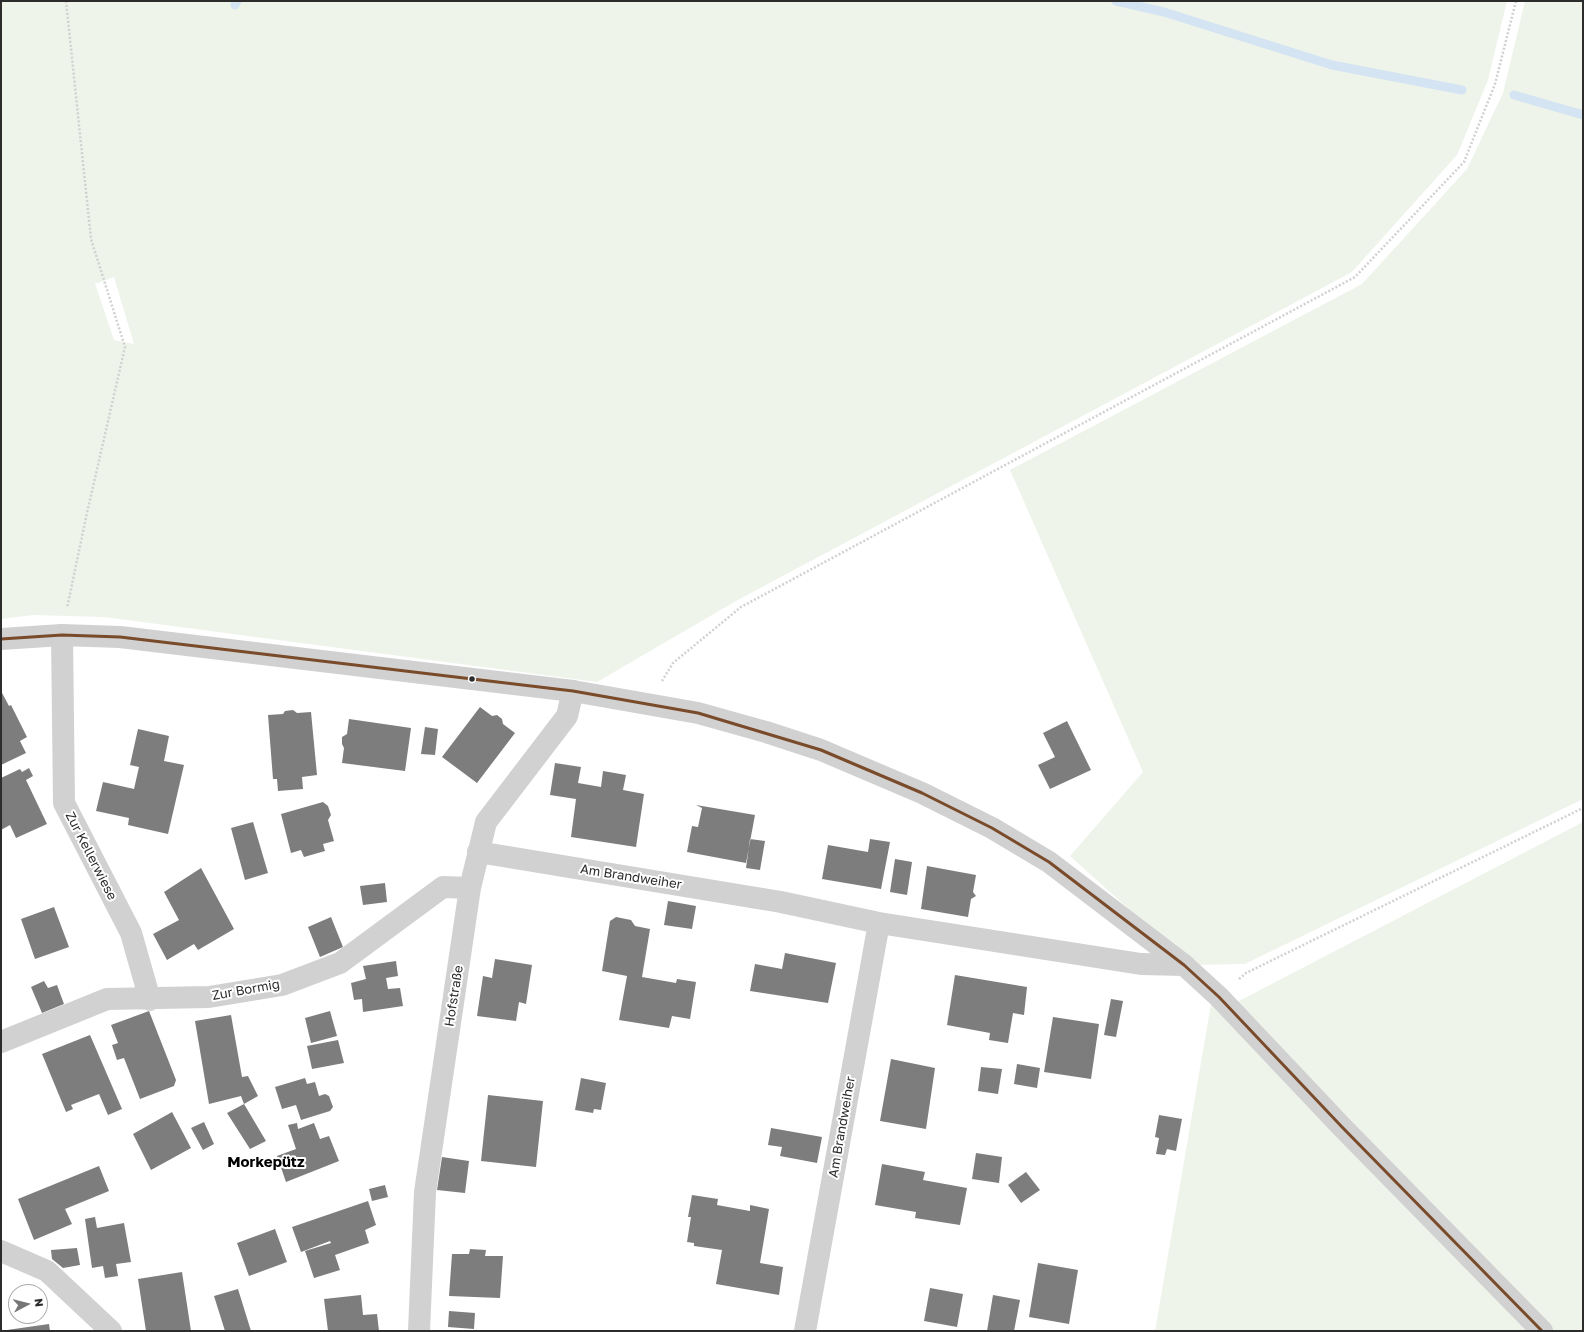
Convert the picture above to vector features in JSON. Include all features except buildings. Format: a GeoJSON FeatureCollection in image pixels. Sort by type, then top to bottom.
{"type":"FeatureCollection","features":[{"type":"Feature","properties":{"kind":"street"},"geometry":{"type":"LineString","coordinates":[[1,638],[62,635],[120,637],[574,691],[698,713],[766,732],[821,750],[929,796],[992,828],[1049,862],[1184,965],[1219,997],[1342,1127],[1542,1331]]}},
{"type":"Feature","properties":{"kind":"street","name":"Zur Kellerwiese"},"geometry":{"type":"LineString","coordinates":[[62,635],[64,803],[131,933],[150,1000]]}},
{"type":"Feature","properties":{"kind":"street","name":"Hofstraße"},"geometry":{"type":"LineString","coordinates":[[419,1331],[425,1192],[470,888],[478,852],[486,822],[567,716],[574,691]]}},
{"type":"Feature","properties":{"kind":"street","name":"Am Brandweiher"},"geometry":{"type":"LineString","coordinates":[[478,852],[780,902],[879,923],[1141,964],[1184,965]]}},
{"type":"Feature","properties":{"kind":"street","name":"Zur Bormig"},"geometry":{"type":"LineString","coordinates":[[1,1042],[107,999],[150,1000],[209,997],[282,985],[340,963],[443,887],[470,888]]}},
{"type":"Feature","properties":{"kind":"street","name":"Am Brandweiher"},"geometry":{"type":"LineString","coordinates":[[805,1331],[879,923]]}},
{"type":"Feature","properties":{"kind":"street"},"geometry":{"type":"LineString","coordinates":[[1,1251],[47,1271],[111,1331]]}},
{"type":"Feature","properties":{"kind":"path"},"geometry":{"type":"LineString","coordinates":[[62,635],[87,513],[125,347],[91,239],[66,1]]}},
{"type":"Feature","properties":{"kind":"path"},"geometry":{"type":"LineString","coordinates":[[658,707],[662,681],[673,663],[741,607],[1355,277],[1464,162],[1495,84],[1516,1]]}},
{"type":"Feature","properties":{"kind":"path"},"geometry":{"type":"LineString","coordinates":[[1219,997],[1246,973],[1583,808]]}},
{"type":"Feature","properties":{"kind":"shaded area"},"geometry":{"type":"Polygon","coordinates":[[[1,1],[1507,1],[1488,80],[1457,155],[1352,272],[736,601],[597,682],[104,617],[33,615],[1,619],[1,1]],[[114,277],[95,284],[114,340],[134,344],[114,277]]]}},
{"type":"Feature","properties":{"kind":"shaded area"},"geometry":{"type":"Polygon","coordinates":[[[1525,1],[1583,1],[1583,799],[1245,964],[1191,965],[1070,856],[1143,772],[1010,470],[1362,284],[1467,169],[1503,93],[1525,1]]]}},
{"type":"Feature","properties":{"kind":"shaded area"},"geometry":{"type":"Polygon","coordinates":[[[1583,822],[1583,1331],[1554,1331],[1237,1002],[1583,822]]]}},
{"type":"Feature","properties":{"kind":"shaded area"},"geometry":{"type":"Polygon","coordinates":[[[1211,1004],[1527,1331],[1155,1331],[1211,1004]]]}},
{"type":"Feature","properties":{"kind":"waterway"},"geometry":{"type":"LineString","coordinates":[[235,5],[237,1]]}},
{"type":"Feature","properties":{"kind":"waterway"},"geometry":{"type":"LineString","coordinates":[[1116,1],[1164,12],[1332,65],[1462,90]]}},
{"type":"Feature","properties":{"kind":"waterway"},"geometry":{"type":"LineString","coordinates":[[1514,95],[1583,115]]}},
{"type":"Feature","properties":{"kind":"transit line"},"geometry":{"type":"LineString","coordinates":[[1,639],[62,635],[120,637],[573,691],[698,713],[821,750],[922,793],[992,828],[1049,862],[1184,965],[1219,997],[1342,1127],[1542,1331]]}},
{"type":"Feature","properties":{"kind":"district","name":"Morkepütz"},"geometry":{"type":"Point","coordinates":[266,1162]}}]}
